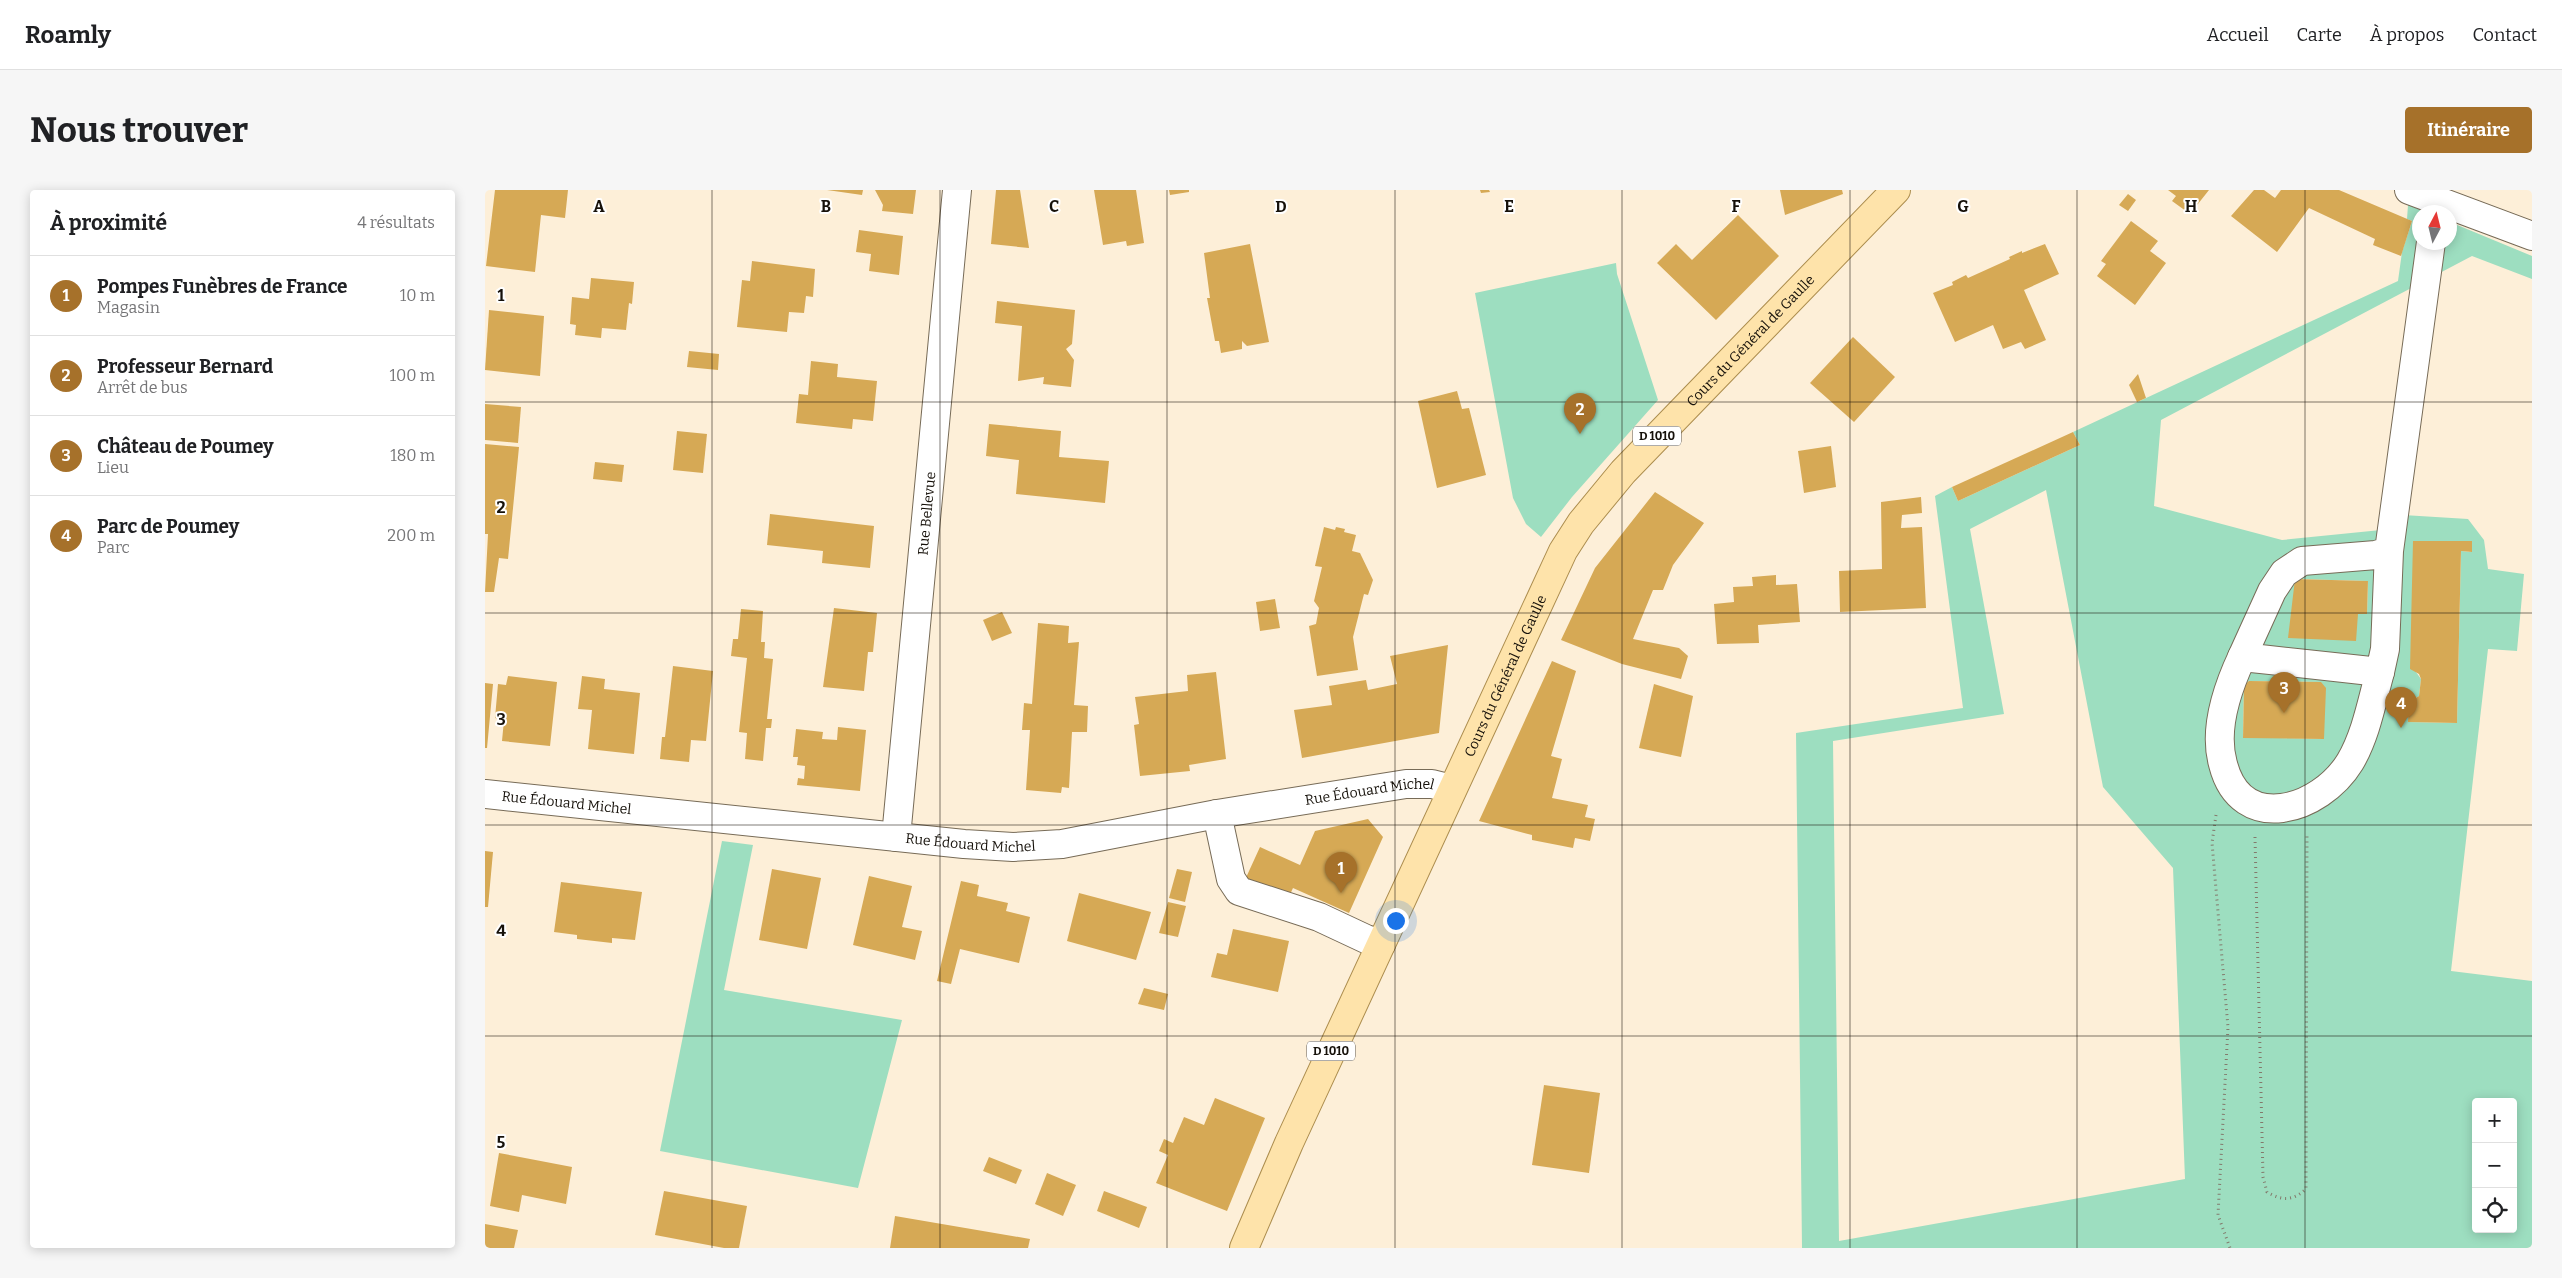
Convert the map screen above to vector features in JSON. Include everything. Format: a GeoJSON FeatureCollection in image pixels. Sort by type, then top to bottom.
{"type":"FeatureCollection","features":[{"type":"Feature","properties":{"kind":"main road","name":"Cours du Général de Gaulle"},"geometry":{"type":"LineString","coordinates":[[1244,1248],[1289,1143],[1563,552],[1586,517],[1623,472],[1896,190]]}},
{"type":"Feature","properties":{"kind":"street","name":"Rue Bellevue"},"geometry":{"type":"LineString","coordinates":[[896,836],[957,190]]}},
{"type":"Feature","properties":{"kind":"street"},"geometry":{"type":"LineString","coordinates":[[2409,190],[2433,205]]}},
{"type":"Feature","properties":{"kind":"street"},"geometry":{"type":"LineString","coordinates":[[2457,213],[2532,236]]}},
{"type":"Feature","properties":{"kind":"street"},"geometry":{"type":"LineString","coordinates":[[2389,551],[2376,555],[2302,561],[2284,573],[2272,591],[2232,678],[2223,709],[2220,740],[2223,764],[2244,798],[2282,809],[2305,803],[2331,784],[2350,762],[2369,714],[2385,649],[2389,551],[2430,250]]}},
{"type":"Feature","properties":{"kind":"street"},"geometry":{"type":"LineString","coordinates":[[2242,657],[2380,672]]}},
{"type":"Feature","properties":{"kind":"street","name":"Rue Édouard Michel"},"geometry":{"type":"LineString","coordinates":[[485,794],[1013,847],[1062,844],[1217,814],[1406,784],[1432,784],[1452,790]]}},
{"type":"Feature","properties":{"kind":"street"},"geometry":{"type":"LineString","coordinates":[[1217,814],[1231,879],[1239,891],[1319,916],[1366,940],[1381,944]]}},
{"type":"Feature","properties":{"kind":"path"},"geometry":{"type":"LineString","coordinates":[[2244,798],[2263,1177],[2267,1192],[2279,1200],[2297,1198],[2306,1189],[2305,803]]}},
{"type":"Feature","properties":{"kind":"path"},"geometry":{"type":"LineString","coordinates":[[2230,1248],[2218,1215],[2228,1027],[2211,843],[2215,817],[2244,798]]}},
{"type":"Feature","properties":{"kind":"green space"},"geometry":{"type":"Polygon","coordinates":[[[2408,205],[2412,207],[2412,221],[2407,219],[2408,205]]]}},
{"type":"Feature","properties":{"kind":"green space"},"geometry":{"type":"Polygon","coordinates":[[[2412,221],[2412,250],[2457,250],[2457,225],[2532,256],[2532,279],[2472,256],[2161,420],[2154,506],[2282,540],[2381,530],[2387,514],[2468,519],[2484,540],[2488,569],[2524,574],[2517,651],[2488,649],[2451,971],[2532,981],[2532,1248],[1802,1248],[1796,733],[1963,708],[1935,496],[1952,487],[1958,501],[2080,445],[2073,432],[2398,281],[2402,252],[2412,221]],[[2046,490],[1970,529],[2004,714],[1833,741],[1839,1241],[2185,1179],[2173,868],[2103,787],[2046,490]],[[2414,541],[2416,672],[2421,679],[2419,696],[2409,702],[2408,722],[2457,723],[2461,551],[2471,552],[2472,541],[2414,541]],[[2296,579],[2358,614],[2367,614],[2368,581],[2296,579]],[[2249,681],[2244,686],[2243,737],[2323,739],[2321,682],[2249,681]]]}},
{"type":"Feature","properties":{"kind":"green space"},"geometry":{"type":"Polygon","coordinates":[[[1616,263],[1617,274],[1658,400],[1572,497],[1541,537],[1526,524],[1513,498],[1475,293],[1616,263]]]}},
{"type":"Feature","properties":{"kind":"green space"},"geometry":{"type":"Polygon","coordinates":[[[722,841],[753,845],[724,990],[902,1020],[858,1188],[660,1151],[722,841]]]}},
{"type":"Feature","properties":{"kind":"building"},"geometry":{"type":"Polygon","coordinates":[[[495,190],[568,190],[565,218],[541,215],[535,272],[486,266],[495,190]]]}},
{"type":"Feature","properties":{"kind":"building"},"geometry":{"type":"Polygon","coordinates":[[[827,190],[863,190],[862,195],[827,190]]]}},
{"type":"Feature","properties":{"kind":"building"},"geometry":{"type":"Polygon","coordinates":[[[875,190],[916,190],[913,214],[882,211],[883,205],[875,190]]]}},
{"type":"Feature","properties":{"kind":"building"},"geometry":{"type":"Polygon","coordinates":[[[996,190],[1020,190],[1029,248],[991,244],[996,190]]]}},
{"type":"Feature","properties":{"kind":"building"},"geometry":{"type":"Polygon","coordinates":[[[1094,190],[1136,190],[1144,243],[1127,246],[1126,241],[1103,245],[1094,190]]]}},
{"type":"Feature","properties":{"kind":"building"},"geometry":{"type":"Polygon","coordinates":[[[1169,190],[1189,190],[1189,192],[1170,195],[1169,190]]]}},
{"type":"Feature","properties":{"kind":"building"},"geometry":{"type":"Polygon","coordinates":[[[1480,190],[1489,190],[1490,192],[1481,193],[1480,190]]]}},
{"type":"Feature","properties":{"kind":"building"},"geometry":{"type":"Polygon","coordinates":[[[1780,190],[1842,190],[1843,194],[1785,215],[1780,190]]]}},
{"type":"Feature","properties":{"kind":"building"},"geometry":{"type":"Polygon","coordinates":[[[2168,190],[2209,190],[2190,214],[2172,201],[2176,196],[2168,190]]]}},
{"type":"Feature","properties":{"kind":"building"},"geometry":{"type":"Polygon","coordinates":[[[2254,190],[2264,190],[2275,198],[2281,190],[2339,190],[2412,221],[2401,256],[2373,245],[2375,239],[2309,208],[2277,252],[2231,216],[2254,190]]]}},
{"type":"Feature","properties":{"kind":"building"},"geometry":{"type":"Polygon","coordinates":[[[2128,194],[2136,200],[2128,211],[2119,205],[2128,194]]]}},
{"type":"Feature","properties":{"kind":"building"},"geometry":{"type":"Polygon","coordinates":[[[1738,215],[1779,256],[1716,320],[1657,263],[1676,244],[1692,260],[1738,215]]]}},
{"type":"Feature","properties":{"kind":"building"},"geometry":{"type":"Polygon","coordinates":[[[2131,221],[2158,241],[2150,251],[2166,263],[2135,305],[2097,276],[2106,264],[2101,261],[2131,221]]]}},
{"type":"Feature","properties":{"kind":"building"},"geometry":{"type":"Polygon","coordinates":[[[859,230],[903,236],[899,275],[869,271],[871,254],[856,252],[859,230]]]}},
{"type":"Feature","properties":{"kind":"building"},"geometry":{"type":"Polygon","coordinates":[[[1250,244],[1269,342],[1247,346],[1242,341],[1242,349],[1221,353],[1219,341],[1215,341],[1207,298],[1210,298],[1204,253],[1250,244]]]}},
{"type":"Feature","properties":{"kind":"building"},"geometry":{"type":"Polygon","coordinates":[[[2045,244],[2059,274],[2024,290],[2046,340],[2025,349],[2021,342],[2003,349],[1993,325],[1955,342],[1933,293],[1953,285],[1952,282],[1966,275],[1968,278],[2010,259],[2009,257],[2022,251],[2022,253],[2045,244]]]}},
{"type":"Feature","properties":{"kind":"building"},"geometry":{"type":"Polygon","coordinates":[[[752,261],[815,269],[813,297],[806,296],[804,313],[789,312],[787,332],[737,327],[742,280],[750,281],[752,261]]]}},
{"type":"Feature","properties":{"kind":"building"},"geometry":{"type":"Polygon","coordinates":[[[591,278],[634,282],[632,304],[629,303],[626,330],[602,328],[601,338],[575,335],[576,325],[570,324],[572,297],[589,299],[591,278]]]}},
{"type":"Feature","properties":{"kind":"building"},"geometry":{"type":"Polygon","coordinates":[[[997,301],[1075,310],[1072,344],[1066,349],[1074,360],[1071,387],[1043,384],[1044,377],[1018,381],[1022,326],[995,323],[997,301]]]}},
{"type":"Feature","properties":{"kind":"building"},"geometry":{"type":"Polygon","coordinates":[[[489,310],[544,316],[540,376],[485,370],[489,310]]]}},
{"type":"Feature","properties":{"kind":"building"},"geometry":{"type":"Polygon","coordinates":[[[1853,337],[1895,377],[1854,422],[1810,383],[1853,337]]]}},
{"type":"Feature","properties":{"kind":"building"},"geometry":{"type":"Polygon","coordinates":[[[689,351],[719,354],[718,370],[687,367],[689,351]]]}},
{"type":"Feature","properties":{"kind":"building"},"geometry":{"type":"Polygon","coordinates":[[[811,361],[838,364],[837,377],[877,381],[873,421],[853,419],[852,429],[796,423],[799,394],[808,395],[811,361]]]}},
{"type":"Feature","properties":{"kind":"building"},"geometry":{"type":"Polygon","coordinates":[[[2138,374],[2146,398],[2137,402],[2129,385],[2138,374]]]}},
{"type":"Feature","properties":{"kind":"building"},"geometry":{"type":"Polygon","coordinates":[[[1457,391],[1462,409],[1469,408],[1486,475],[1437,488],[1418,401],[1457,391]]]}},
{"type":"Feature","properties":{"kind":"building"},"geometry":{"type":"Polygon","coordinates":[[[485,404],[521,407],[518,443],[485,440],[485,404]]]}},
{"type":"Feature","properties":{"kind":"building"},"geometry":{"type":"Polygon","coordinates":[[[989,424],[1061,431],[1059,457],[1109,461],[1105,503],[1016,494],[1019,460],[986,456],[989,424]]]}},
{"type":"Feature","properties":{"kind":"building"},"geometry":{"type":"Polygon","coordinates":[[[677,431],[707,434],[703,473],[673,470],[677,431]]]}},
{"type":"Feature","properties":{"kind":"building"},"geometry":{"type":"Polygon","coordinates":[[[2073,432],[2080,445],[1958,501],[1952,487],[2073,432]]]}},
{"type":"Feature","properties":{"kind":"building"},"geometry":{"type":"Polygon","coordinates":[[[485,444],[519,447],[508,559],[499,558],[494,592],[485,592],[488,534],[485,534],[485,444]]]}},
{"type":"Feature","properties":{"kind":"building"},"geometry":{"type":"Polygon","coordinates":[[[1831,446],[1836,487],[1804,493],[1798,451],[1831,446]]]}},
{"type":"Feature","properties":{"kind":"building"},"geometry":{"type":"Polygon","coordinates":[[[595,462],[624,465],[622,482],[593,479],[595,462]]]}},
{"type":"Feature","properties":{"kind":"building"},"geometry":{"type":"Polygon","coordinates":[[[1655,492],[1704,523],[1673,565],[1663,590],[1653,590],[1633,639],[1679,648],[1688,656],[1681,679],[1622,664],[1561,640],[1595,568],[1655,492]]]}},
{"type":"Feature","properties":{"kind":"building"},"geometry":{"type":"Polygon","coordinates":[[[1921,497],[1922,513],[1902,515],[1901,528],[1922,527],[1926,608],[1840,612],[1839,571],[1882,569],[1881,502],[1921,497]]]}},
{"type":"Feature","properties":{"kind":"building"},"geometry":{"type":"Polygon","coordinates":[[[770,514],[874,526],[870,568],[822,563],[823,551],[767,545],[770,514]]]}},
{"type":"Feature","properties":{"kind":"building"},"geometry":{"type":"Polygon","coordinates":[[[1324,527],[1335,530],[1336,527],[1345,529],[1344,532],[1356,535],[1352,551],[1360,553],[1373,580],[1368,595],[1364,594],[1353,637],[1358,670],[1317,676],[1309,626],[1316,624],[1319,608],[1314,601],[1322,567],[1315,566],[1324,527]]]}},
{"type":"Feature","properties":{"kind":"building"},"geometry":{"type":"Polygon","coordinates":[[[2413,541],[2472,541],[2472,552],[2461,551],[2457,723],[2408,722],[2409,702],[2419,696],[2421,679],[2419,674],[2410,669],[2413,541]]]}},
{"type":"Feature","properties":{"kind":"building"},"geometry":{"type":"Polygon","coordinates":[[[1776,575],[1776,585],[1797,584],[1800,622],[1758,625],[1759,643],[1717,644],[1714,604],[1734,602],[1733,587],[1753,586],[1752,577],[1776,575]]]}},
{"type":"Feature","properties":{"kind":"building"},"geometry":{"type":"Polygon","coordinates":[[[2295,579],[2368,581],[2367,614],[2358,614],[2356,641],[2288,638],[2295,579]]]}},
{"type":"Feature","properties":{"kind":"building"},"geometry":{"type":"Polygon","coordinates":[[[1275,599],[1280,628],[1260,631],[1256,602],[1275,599]]]}},
{"type":"Feature","properties":{"kind":"building"},"geometry":{"type":"Polygon","coordinates":[[[834,608],[877,613],[873,652],[868,652],[864,691],[823,687],[834,608]]]}},
{"type":"Feature","properties":{"kind":"building"},"geometry":{"type":"Polygon","coordinates":[[[741,609],[763,611],[761,642],[765,642],[764,658],[773,659],[767,719],[772,719],[771,728],[766,728],[763,761],[745,759],[747,733],[739,732],[747,658],[731,656],[733,639],[738,639],[741,609]]]}},
{"type":"Feature","properties":{"kind":"building"},"geometry":{"type":"Polygon","coordinates":[[[1002,612],[1012,633],[992,641],[983,620],[1002,612]]]}},
{"type":"Feature","properties":{"kind":"building"},"geometry":{"type":"Polygon","coordinates":[[[1038,623],[1069,626],[1068,643],[1079,642],[1074,705],[1088,706],[1087,732],[1072,732],[1069,788],[1062,787],[1061,793],[1026,790],[1030,730],[1022,730],[1024,703],[1032,704],[1038,623]]]}},
{"type":"Feature","properties":{"kind":"building"},"geometry":{"type":"Polygon","coordinates":[[[1448,645],[1439,733],[1302,758],[1294,710],[1332,705],[1329,686],[1366,680],[1368,690],[1397,684],[1390,656],[1448,645]]]}},
{"type":"Feature","properties":{"kind":"building"},"geometry":{"type":"Polygon","coordinates":[[[1552,661],[1576,671],[1551,756],[1562,759],[1552,798],[1588,805],[1585,817],[1595,819],[1590,841],[1575,838],[1573,848],[1532,840],[1532,835],[1479,821],[1552,661]]]}},
{"type":"Feature","properties":{"kind":"building"},"geometry":{"type":"Polygon","coordinates":[[[673,666],[713,671],[706,741],[691,740],[689,762],[660,759],[662,737],[665,737],[673,666]]]}},
{"type":"Feature","properties":{"kind":"building"},"geometry":{"type":"Polygon","coordinates":[[[1216,672],[1226,759],[1189,765],[1190,771],[1140,776],[1134,725],[1139,724],[1135,697],[1188,691],[1187,675],[1216,672]]]}},
{"type":"Feature","properties":{"kind":"building"},"geometry":{"type":"Polygon","coordinates":[[[508,676],[557,682],[550,746],[502,741],[504,720],[495,718],[498,684],[506,685],[508,676]]]}},
{"type":"Feature","properties":{"kind":"building"},"geometry":{"type":"Polygon","coordinates":[[[582,676],[605,679],[604,689],[640,693],[634,754],[588,749],[592,710],[578,709],[582,676]]]}},
{"type":"Feature","properties":{"kind":"building"},"geometry":{"type":"Polygon","coordinates":[[[2249,681],[2321,682],[2326,688],[2324,739],[2243,738],[2244,685],[2249,681]]]}},
{"type":"Feature","properties":{"kind":"building"},"geometry":{"type":"Polygon","coordinates":[[[485,683],[493,684],[487,748],[485,748],[485,683]]]}},
{"type":"Feature","properties":{"kind":"building"},"geometry":{"type":"Polygon","coordinates":[[[1654,684],[1693,696],[1681,757],[1639,748],[1654,684]]]}},
{"type":"Feature","properties":{"kind":"building"},"geometry":{"type":"Polygon","coordinates":[[[838,727],[866,730],[860,791],[797,785],[798,778],[804,779],[805,766],[797,765],[798,757],[793,757],[796,729],[823,732],[822,739],[837,740],[838,727]]]}},
{"type":"Feature","properties":{"kind":"building"},"geometry":{"type":"Polygon","coordinates":[[[1368,819],[1383,837],[1349,913],[1293,888],[1287,901],[1244,882],[1260,847],[1300,865],[1315,831],[1368,819]]]}},
{"type":"Feature","properties":{"kind":"building"},"geometry":{"type":"Polygon","coordinates":[[[485,851],[493,852],[488,907],[485,907],[485,851]]]}},
{"type":"Feature","properties":{"kind":"building"},"geometry":{"type":"Polygon","coordinates":[[[772,869],[821,878],[807,949],[759,940],[772,869]]]}},
{"type":"Feature","properties":{"kind":"building"},"geometry":{"type":"Polygon","coordinates":[[[1177,869],[1192,872],[1185,902],[1169,898],[1177,869]]]}},
{"type":"Feature","properties":{"kind":"building"},"geometry":{"type":"Polygon","coordinates":[[[869,876],[912,886],[902,927],[922,931],[915,960],[853,945],[869,876]]]}},
{"type":"Feature","properties":{"kind":"building"},"geometry":{"type":"Polygon","coordinates":[[[961,881],[979,885],[977,896],[1008,903],[1006,911],[1030,917],[1019,963],[960,949],[951,984],[937,981],[961,881]]]}},
{"type":"Feature","properties":{"kind":"building"},"geometry":{"type":"Polygon","coordinates":[[[561,882],[642,892],[635,940],[612,938],[612,943],[577,939],[577,935],[554,932],[561,882]]]}},
{"type":"Feature","properties":{"kind":"building"},"geometry":{"type":"Polygon","coordinates":[[[1079,893],[1151,912],[1136,960],[1067,941],[1079,893]]]}},
{"type":"Feature","properties":{"kind":"building"},"geometry":{"type":"Polygon","coordinates":[[[1168,902],[1186,906],[1178,937],[1159,933],[1168,902]]]}},
{"type":"Feature","properties":{"kind":"building"},"geometry":{"type":"Polygon","coordinates":[[[1233,929],[1289,941],[1278,992],[1211,977],[1217,953],[1227,955],[1233,929]]]}},
{"type":"Feature","properties":{"kind":"building"},"geometry":{"type":"Polygon","coordinates":[[[1144,988],[1168,994],[1164,1010],[1138,1004],[1144,988]]]}},
{"type":"Feature","properties":{"kind":"building"},"geometry":{"type":"Polygon","coordinates":[[[1544,1085],[1600,1093],[1589,1173],[1532,1165],[1544,1085]]]}},
{"type":"Feature","properties":{"kind":"building"},"geometry":{"type":"Polygon","coordinates":[[[1215,1098],[1265,1118],[1227,1211],[1156,1183],[1168,1155],[1159,1151],[1164,1139],[1173,1143],[1184,1117],[1204,1125],[1215,1098]]]}},
{"type":"Feature","properties":{"kind":"building"},"geometry":{"type":"Polygon","coordinates":[[[499,1153],[572,1167],[566,1204],[522,1195],[519,1212],[490,1206],[499,1153]]]}},
{"type":"Feature","properties":{"kind":"building"},"geometry":{"type":"Polygon","coordinates":[[[989,1157],[1022,1170],[1016,1184],[983,1171],[989,1157]]]}},
{"type":"Feature","properties":{"kind":"building"},"geometry":{"type":"Polygon","coordinates":[[[1047,1173],[1076,1185],[1063,1216],[1035,1204],[1047,1173]]]}},
{"type":"Feature","properties":{"kind":"building"},"geometry":{"type":"Polygon","coordinates":[[[664,1191],[747,1206],[739,1248],[724,1248],[655,1235],[664,1191]]]}},
{"type":"Feature","properties":{"kind":"building"},"geometry":{"type":"Polygon","coordinates":[[[1104,1191],[1147,1207],[1139,1228],[1097,1211],[1104,1191]]]}},
{"type":"Feature","properties":{"kind":"building"},"geometry":{"type":"Polygon","coordinates":[[[895,1216],[1030,1239],[1028,1248],[890,1248],[895,1216]]]}},
{"type":"Feature","properties":{"kind":"building"},"geometry":{"type":"Polygon","coordinates":[[[485,1224],[518,1230],[514,1248],[485,1248],[485,1224]]]}},
{"type":"Feature","properties":{"kind":"place","name":"Professeur Bernard"},"geometry":{"type":"Point","coordinates":[1580,434]}},
{"type":"Feature","properties":{"kind":"place","name":"Château de Poumey"},"geometry":{"type":"Point","coordinates":[2284,713]}},
{"type":"Feature","properties":{"kind":"place","name":"Parc de Poumey"},"geometry":{"type":"Point","coordinates":[2401,728]}},
{"type":"Feature","properties":{"kind":"place","name":"Pompes Funèbres de France"},"geometry":{"type":"Point","coordinates":[1341,893]}}]}
